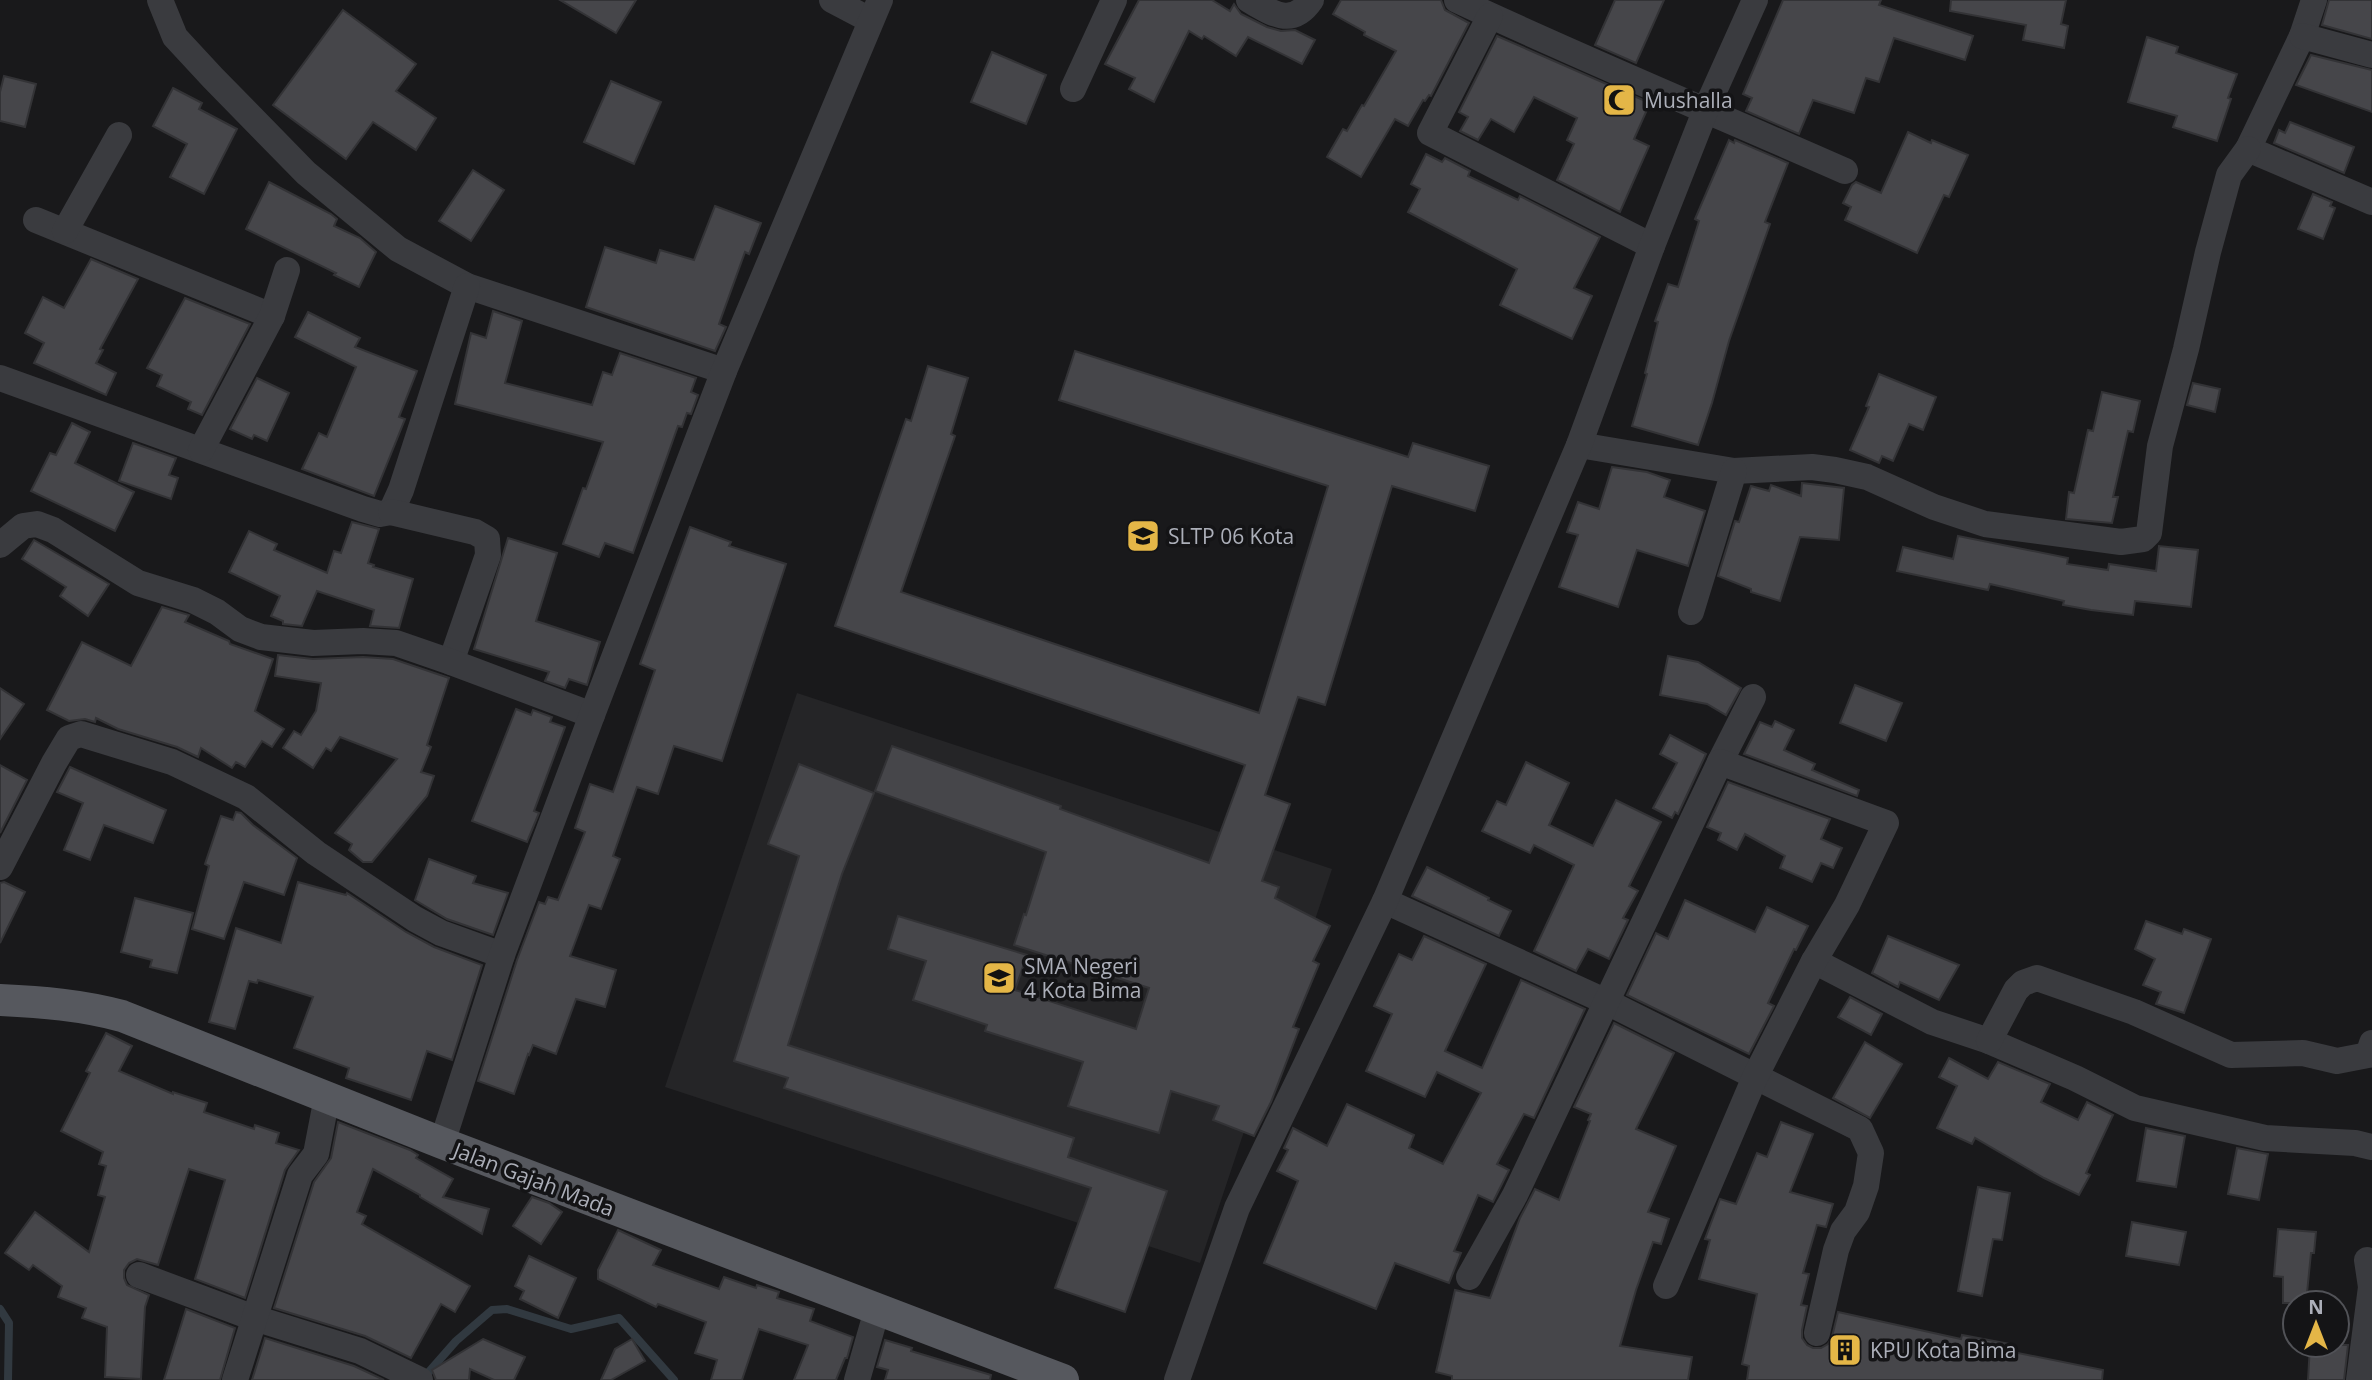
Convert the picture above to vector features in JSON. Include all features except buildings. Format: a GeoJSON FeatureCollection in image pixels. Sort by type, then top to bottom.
{"type":"FeatureCollection","features":[{"type":"Feature","properties":{"kind":"main road","name":"Jalan Gajah Mada"},"geometry":{"type":"LineString","coordinates":[[0,1000],[61,1003],[122,1016],[442,1143],[1063,1380]]}},
{"type":"Feature","properties":{"kind":"street"},"geometry":{"type":"LineString","coordinates":[[160,0],[175,37],[212,78],[306,173],[398,249],[467,286],[724,370]]}},
{"type":"Feature","properties":{"kind":"street"},"geometry":{"type":"LineString","coordinates":[[442,1143],[502,955],[592,715],[724,370],[875,10],[832,0]]}},
{"type":"Feature","properties":{"kind":"street"},"geometry":{"type":"LineString","coordinates":[[1073,89],[1114,0]]}},
{"type":"Feature","properties":{"kind":"street"},"geometry":{"type":"LineString","coordinates":[[1249,0],[1272,13],[1286,16],[1295,15],[1305,9],[1311,0]]}},
{"type":"Feature","properties":{"kind":"street"},"geometry":{"type":"LineString","coordinates":[[1457,0],[1570,53],[1706,109],[1845,172]]}},
{"type":"Feature","properties":{"kind":"street"},"geometry":{"type":"LineString","coordinates":[[1177,1380],[1237,1208],[1385,901],[1579,445],[1706,109],[1755,0]]}},
{"type":"Feature","properties":{"kind":"street"},"geometry":{"type":"LineString","coordinates":[[1579,445],[1734,471],[1812,467],[1835,470],[1867,477],[1934,507],[1985,524],[2121,542],[2143,539],[2149,533],[2160,446],[2229,175],[2248,149],[2302,36],[2314,0]]}},
{"type":"Feature","properties":{"kind":"street"},"geometry":{"type":"LineString","coordinates":[[1490,16],[1430,133],[1652,246]]}},
{"type":"Feature","properties":{"kind":"street"},"geometry":{"type":"LineString","coordinates":[[2302,36],[2372,55]]}},
{"type":"Feature","properties":{"kind":"street"},"geometry":{"type":"LineString","coordinates":[[65,231],[119,135]]}},
{"type":"Feature","properties":{"kind":"street"},"geometry":{"type":"LineString","coordinates":[[2248,149],[2369,193]]}},
{"type":"Feature","properties":{"kind":"street"},"geometry":{"type":"LineString","coordinates":[[36,220],[272,316]]}},
{"type":"Feature","properties":{"kind":"street"},"geometry":{"type":"LineString","coordinates":[[201,450],[272,316],[287,270]]}},
{"type":"Feature","properties":{"kind":"street"},"geometry":{"type":"LineString","coordinates":[[391,512],[401,490],[467,286]]}},
{"type":"Feature","properties":{"kind":"street"},"geometry":{"type":"LineString","coordinates":[[0,378],[363,509],[380,514],[391,512],[475,532],[487,539],[488,555],[451,662]]}},
{"type":"Feature","properties":{"kind":"street"},"geometry":{"type":"LineString","coordinates":[[1691,612],[1734,471]]}},
{"type":"Feature","properties":{"kind":"street"},"geometry":{"type":"LineString","coordinates":[[0,545],[23,526],[37,524],[53,530],[138,583],[193,600],[217,612],[240,629],[261,637],[313,643],[396,643],[592,715]]}},
{"type":"Feature","properties":{"kind":"street"},"geometry":{"type":"LineString","coordinates":[[1469,1277],[1515,1195],[1753,697]]}},
{"type":"Feature","properties":{"kind":"street"},"geometry":{"type":"LineString","coordinates":[[4,849],[69,738],[81,734],[172,762],[246,797],[316,853],[415,919],[441,933],[502,955]]}},
{"type":"Feature","properties":{"kind":"street"},"geometry":{"type":"LineString","coordinates":[[1666,1286],[1755,1077],[1814,961],[1847,905],[1886,823],[1720,762]]}},
{"type":"Feature","properties":{"kind":"street"},"geometry":{"type":"LineString","coordinates":[[1385,901],[1607,1002],[1860,1129],[1871,1153],[1866,1186],[1857,1212],[1843,1231],[1836,1250],[1817,1333]]}},
{"type":"Feature","properties":{"kind":"street"},"geometry":{"type":"LineString","coordinates":[[1814,961],[1931,1022],[1989,1041],[2075,1078],[2135,1108],[2264,1138],[2341,1142],[2372,1147]]}},
{"type":"Feature","properties":{"kind":"street"},"geometry":{"type":"LineString","coordinates":[[1989,1041],[2016,990],[2023,983],[2037,978],[2134,1012],[2231,1055],[2303,1053],[2337,1061],[2368,1055],[2372,1043]]}},
{"type":"Feature","properties":{"kind":"street"},"geometry":{"type":"LineString","coordinates":[[235,1380],[300,1175],[316,1154],[327,1097]]}},
{"type":"Feature","properties":{"kind":"street"},"geometry":{"type":"LineString","coordinates":[[2359,1380],[2371,1287],[2367,1261]]}},
{"type":"Feature","properties":{"kind":"street"},"geometry":{"type":"LineString","coordinates":[[139,1275],[254,1318],[360,1351],[420,1380]]}},
{"type":"Feature","properties":{"kind":"street"},"geometry":{"type":"LineString","coordinates":[[857,1380],[877,1310]]}},
{"type":"Feature","properties":{"kind":"shaded area","name":"SMA Negeri 4 Kota Bima"},"geometry":{"type":"Polygon","coordinates":[[[797,693],[1332,869],[1200,1263],[665,1087],[797,693]]]}},
{"type":"Feature","properties":{"kind":"waterway"},"geometry":{"type":"LineString","coordinates":[[0,1309],[9,1323],[8,1380]]}},
{"type":"Feature","properties":{"kind":"waterway"},"geometry":{"type":"LineString","coordinates":[[426,1380],[427,1374],[456,1341],[492,1310],[507,1309],[571,1329],[619,1318],[674,1380]]}},
{"type":"Feature","properties":{"kind":"place","name":"Mushalla"},"geometry":{"type":"Point","coordinates":[1619,100]}},
{"type":"Feature","properties":{"kind":"place","name":"SLTP 06 Kota"},"geometry":{"type":"Point","coordinates":[1143,536]}},
{"type":"Feature","properties":{"kind":"place","name":"SMA Negeri 4 Kota Bima"},"geometry":{"type":"Point","coordinates":[999,978]}},
{"type":"Feature","properties":{"kind":"place","name":"KPU Kota Bima"},"geometry":{"type":"Point","coordinates":[1845,1350]}}]}
